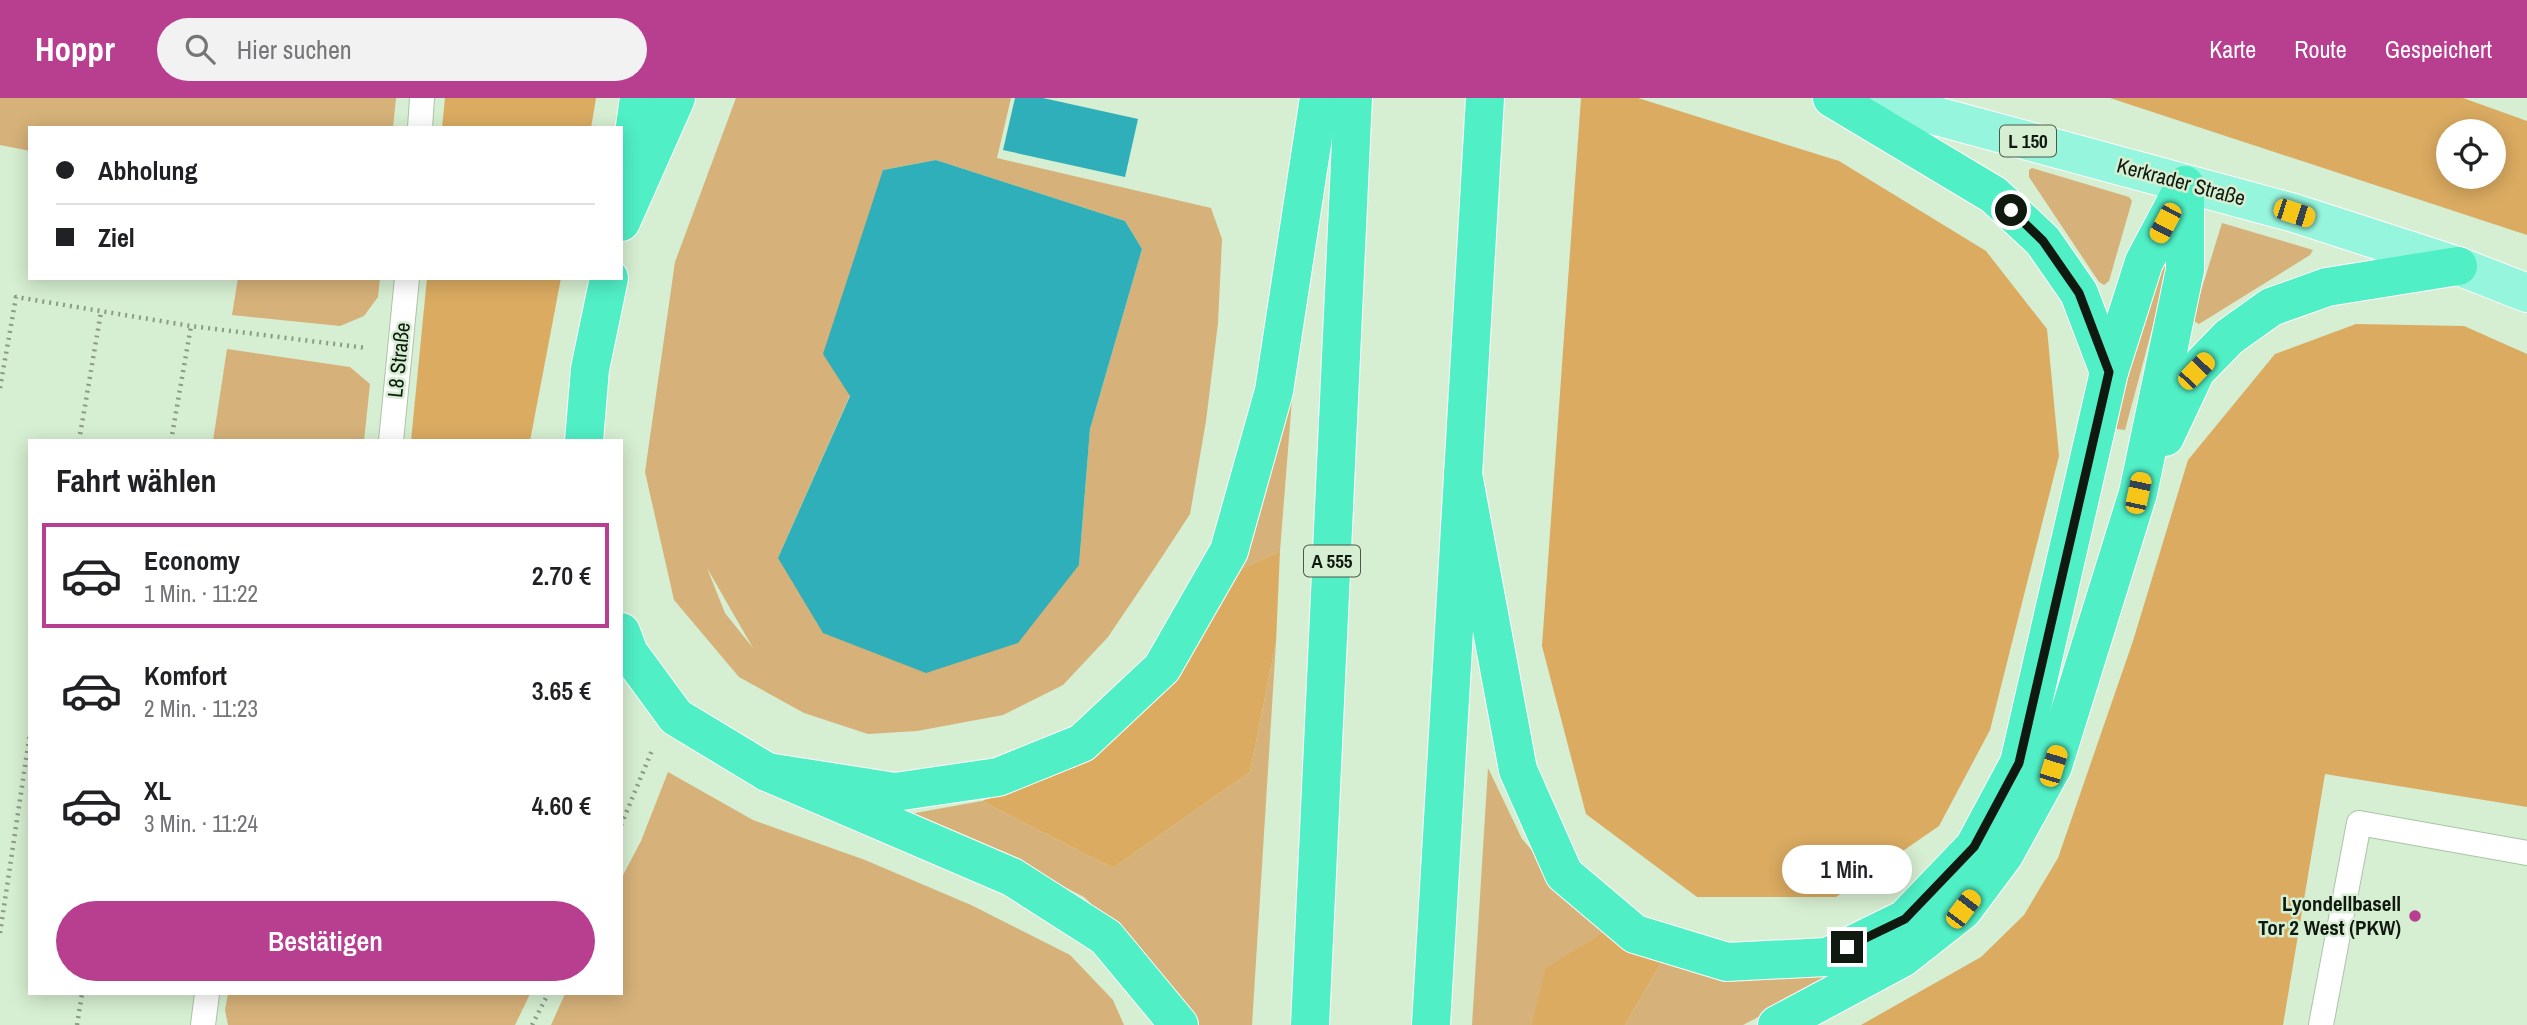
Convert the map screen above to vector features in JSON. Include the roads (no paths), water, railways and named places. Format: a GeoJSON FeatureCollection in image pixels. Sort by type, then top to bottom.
{"type":"FeatureCollection","features":[{"type":"Feature","properties":{"kind":"highway"},"geometry":{"type":"LineString","coordinates":[[623,208],[639,98]]}},
{"type":"Feature","properties":{"kind":"highway"},"geometry":{"type":"LineString","coordinates":[[623,217],[676,98]]}},
{"type":"Feature","properties":{"kind":"highway"},"geometry":{"type":"LineString","coordinates":[[767,772],[895,792],[998,777],[1082,743],[1162,668],[1229,551],[1274,391],[1320,98]]}},
{"type":"Feature","properties":{"kind":"highway","name":"A 555"},"geometry":{"type":"LineString","coordinates":[[1310,1025],[1353,98]]}},
{"type":"Feature","properties":{"kind":"highway"},"geometry":{"type":"LineString","coordinates":[[1431,1025],[1485,98]]}},
{"type":"Feature","properties":{"kind":"highway"},"geometry":{"type":"LineString","coordinates":[[1832,98],[1994,195],[2043,241],[2079,293],[2109,372]]}},
{"type":"Feature","properties":{"kind":"highway"},"geometry":{"type":"LineString","coordinates":[[1464,474],[1518,770],[1564,874],[1635,934],[1727,962],[1828,957],[1905,919],[1974,847],[2019,763],[2109,372],[2144,262],[2185,185]]}},
{"type":"Feature","properties":{"kind":"highway"},"geometry":{"type":"LineString","coordinates":[[1777,1025],[1902,958],[1963,909],[2004,855],[2053,766],[2138,493],[2186,270],[2185,185]]}},
{"type":"Feature","properties":{"kind":"highway"},"geometry":{"type":"LineString","coordinates":[[2138,493],[2196,371],[2229,337],[2260,314],[2271,307],[2327,287],[2458,266]]}},
{"type":"Feature","properties":{"kind":"highway"},"geometry":{"type":"LineString","coordinates":[[584,439],[590,369],[609,280]]}},
{"type":"Feature","properties":{"kind":"highway"},"geometry":{"type":"LineString","coordinates":[[623,637],[629,653],[677,717],[767,772],[1012,877],[1106,937],[1179,1025]]}},
{"type":"Feature","properties":{"kind":"main road","name":"Kerkrader Straße"},"geometry":{"type":"LineString","coordinates":[[1870,98],[2294,213],[2458,266],[2527,293]]}},
{"type":"Feature","properties":{"kind":"lane"},"geometry":{"type":"LineString","coordinates":[[420,126],[422,98]]}},
{"type":"Feature","properties":{"kind":"lane","name":"L8 Straße"},"geometry":{"type":"LineString","coordinates":[[391,439],[407,280]]}},
{"type":"Feature","properties":{"kind":"lane"},"geometry":{"type":"LineString","coordinates":[[2321,1025],[2359,823],[2527,853]]}},
{"type":"Feature","properties":{"kind":"lane"},"geometry":{"type":"LineString","coordinates":[[203,1025],[207,995]]}},
{"type":"Feature","properties":{"kind":"water"},"geometry":{"type":"Polygon","coordinates":[[[1015,98],[1043,98],[1138,119],[1125,177],[1003,150],[1015,98]]]}},
{"type":"Feature","properties":{"kind":"water"},"geometry":{"type":"Polygon","coordinates":[[[936,160],[1125,221],[1142,249],[1090,429],[1079,565],[1018,643],[926,673],[823,633],[778,558],[850,396],[823,354],[883,170],[936,160]]]}},
{"type":"Feature","properties":{"kind":"place","name":"Lyondellbasell Tor 2 West (PKW)"},"geometry":{"type":"Point","coordinates":[2415,916]}}]}
